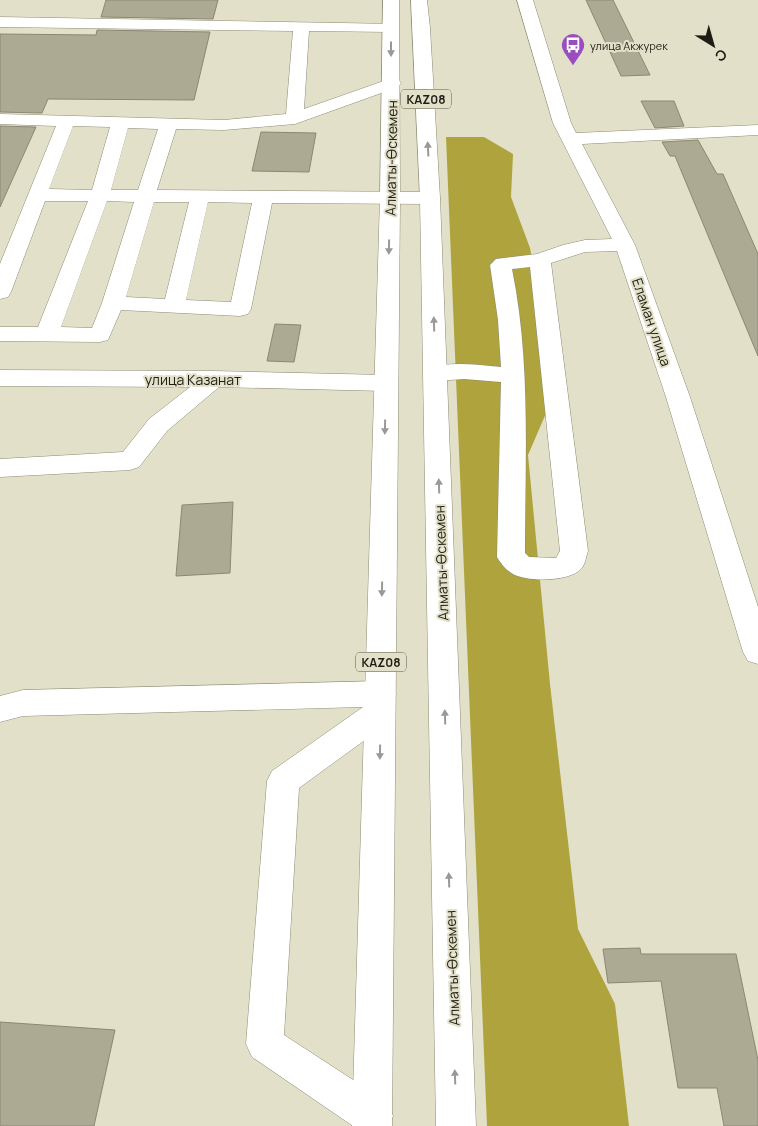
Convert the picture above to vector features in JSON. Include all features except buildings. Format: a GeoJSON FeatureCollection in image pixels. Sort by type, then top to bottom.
{"type":"FeatureCollection","features":[{"type":"Feature","properties":{"kind":"main road","name":"Алматы-Өскемен"},"geometry":{"type":"LineString","coordinates":[[372,1121],[392,83],[391,0]]}},
{"type":"Feature","properties":{"kind":"main road","name":"Алматы-Өскемен"},"geometry":{"type":"LineString","coordinates":[[419,0],[430,198],[436,373],[456,1126]]}},
{"type":"Feature","properties":{"kind":"main road","name":"Еламан улица"},"geometry":{"type":"LineString","coordinates":[[525,0],[562,123],[625,245],[678,397],[758,652]]}},
{"type":"Feature","properties":{"kind":"main road"},"geometry":{"type":"LineString","coordinates":[[0,22],[391,27]]}},
{"type":"Feature","properties":{"kind":"main road"},"geometry":{"type":"LineString","coordinates":[[295,119],[301,26]]}},
{"type":"Feature","properties":{"kind":"main road"},"geometry":{"type":"LineString","coordinates":[[0,119],[224,125],[295,119],[392,83]]}},
{"type":"Feature","properties":{"kind":"main road"},"geometry":{"type":"LineString","coordinates":[[0,292],[36,195],[67,120]]}},
{"type":"Feature","properties":{"kind":"main road"},"geometry":{"type":"LineString","coordinates":[[47,334],[100,195],[121,122]]}},
{"type":"Feature","properties":{"kind":"main road"},"geometry":{"type":"LineString","coordinates":[[0,334],[100,335],[112,304],[168,124]]}},
{"type":"Feature","properties":{"kind":"main road"},"geometry":{"type":"LineString","coordinates":[[570,139],[758,130]]}},
{"type":"Feature","properties":{"kind":"main road"},"geometry":{"type":"LineString","coordinates":[[36,195],[430,198]]}},
{"type":"Feature","properties":{"kind":"main road"},"geometry":{"type":"LineString","coordinates":[[174,306],[200,196]]}},
{"type":"Feature","properties":{"kind":"main road"},"geometry":{"type":"LineString","coordinates":[[112,304],[240,309],[264,198]]}},
{"type":"Feature","properties":{"kind":"main road"},"geometry":{"type":"LineString","coordinates":[[540,260],[574,551],[571,562],[561,569],[523,567],[511,557],[513,376],[508,300],[501,265],[504,263],[540,260],[577,248],[625,245]]}},
{"type":"Feature","properties":{"kind":"main road"},"geometry":{"type":"LineString","coordinates":[[436,373],[464,370],[513,376]]}},
{"type":"Feature","properties":{"kind":"main road","name":"улица Казанат"},"geometry":{"type":"LineString","coordinates":[[0,378],[385,382]]}},
{"type":"Feature","properties":{"kind":"main road"},"geometry":{"type":"LineString","coordinates":[[0,468],[130,461],[158,425],[214,379]]}},
{"type":"Feature","properties":{"kind":"main road"},"geometry":{"type":"LineString","coordinates":[[0,709],[24,703],[381,703]]}},
{"type":"Feature","properties":{"kind":"main road"},"geometry":{"type":"LineString","coordinates":[[372,1121],[265,1044],[283,781],[381,703]]}},
{"type":"Feature","properties":{"kind":"shaded area"},"geometry":{"type":"Polygon","coordinates":[[[446,137],[484,137],[513,154],[511,197],[530,248],[542,310],[547,411],[528,455],[550,684],[578,929],[615,1004],[629,1126],[487,1126],[446,137]]]}},
{"type":"Feature","properties":{"kind":"place","name":"улица Акжурек"},"geometry":{"type":"Point","coordinates":[573,66]}}]}
